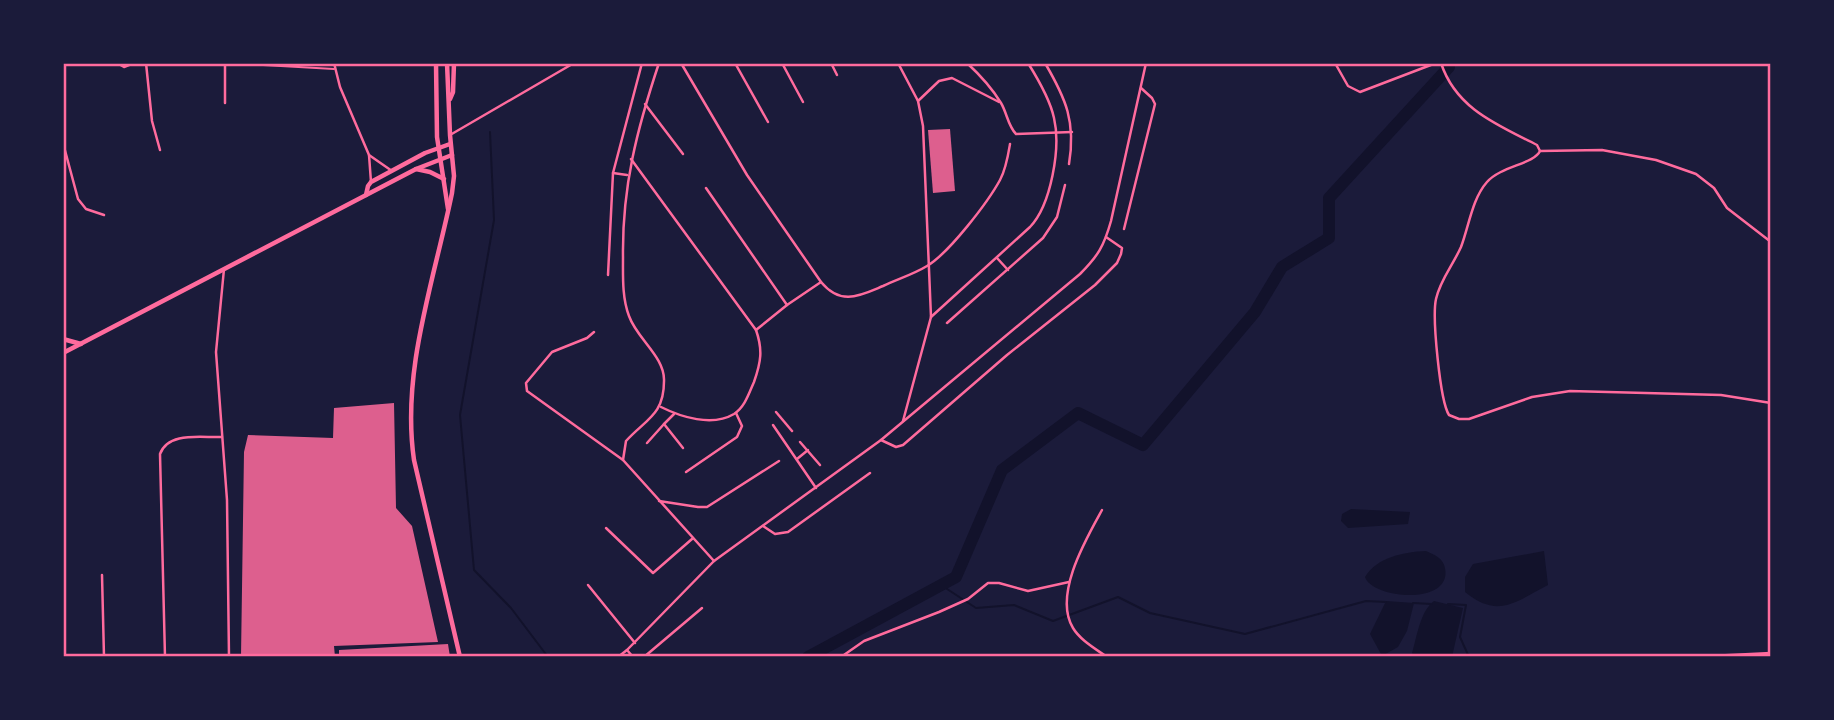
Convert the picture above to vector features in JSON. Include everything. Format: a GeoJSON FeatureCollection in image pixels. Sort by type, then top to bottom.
{"type":"FeatureCollection","features":[{"type":"Feature","properties":{"kind":"main road"},"geometry":{"type":"LineString","coordinates":[[436,63],[436,117],[448,213]]}},
{"type":"Feature","properties":{"kind":"main road"},"geometry":{"type":"LineString","coordinates":[[447,63],[453,182],[418,348],[410,424],[414,460],[460,657]]}},
{"type":"Feature","properties":{"kind":"main road"},"geometry":{"type":"LineString","coordinates":[[448,103],[453,92],[454,63]]}},
{"type":"Feature","properties":{"kind":"main road"},"geometry":{"type":"LineString","coordinates":[[436,117],[441,135],[450,135]]}},
{"type":"Feature","properties":{"kind":"main road"},"geometry":{"type":"LineString","coordinates":[[366,195],[371,182],[450,144]]}},
{"type":"Feature","properties":{"kind":"main road"},"geometry":{"type":"LineString","coordinates":[[63,353],[416,169],[452,155]]}},
{"type":"Feature","properties":{"kind":"main road"},"geometry":{"type":"LineString","coordinates":[[416,169],[430,172],[445,180]]}},
{"type":"Feature","properties":{"kind":"main road"},"geometry":{"type":"LineString","coordinates":[[63,339],[81,344]]}},
{"type":"Feature","properties":{"kind":"street"},"geometry":{"type":"LineString","coordinates":[[117,63],[124,67],[134,63]]}},
{"type":"Feature","properties":{"kind":"street"},"geometry":{"type":"LineString","coordinates":[[146,63],[152,121],[160,150]]}},
{"type":"Feature","properties":{"kind":"street"},"geometry":{"type":"LineString","coordinates":[[225,63],[225,103]]}},
{"type":"Feature","properties":{"kind":"street"},"geometry":{"type":"LineString","coordinates":[[334,63],[334,69],[369,155],[371,182]]}},
{"type":"Feature","properties":{"kind":"street"},"geometry":{"type":"LineString","coordinates":[[450,135],[574,63]]}},
{"type":"Feature","properties":{"kind":"street"},"geometry":{"type":"LineString","coordinates":[[608,275],[612,173],[642,63]]}},
{"type":"Feature","properties":{"kind":"street"},"geometry":{"type":"LineString","coordinates":[[623,460],[626,441],[650,421],[660,407],[664,381],[663,369],[632,323],[624,291],[622,226],[631,159],[659,63]]}},
{"type":"Feature","properties":{"kind":"street"},"geometry":{"type":"LineString","coordinates":[[681,63],[747,175],[821,282],[828,291],[838,297],[858,296],[929,265],[964,229],[993,191],[1005,168],[1010,144]]}},
{"type":"Feature","properties":{"kind":"street"},"geometry":{"type":"LineString","coordinates":[[735,63],[768,122]]}},
{"type":"Feature","properties":{"kind":"street"},"geometry":{"type":"LineString","coordinates":[[782,63],[803,102]]}},
{"type":"Feature","properties":{"kind":"street"},"geometry":{"type":"LineString","coordinates":[[831,63],[837,75]]}},
{"type":"Feature","properties":{"kind":"street"},"geometry":{"type":"LineString","coordinates":[[898,63],[918,101],[923,126],[931,317],[903,422]]}},
{"type":"Feature","properties":{"kind":"street"},"geometry":{"type":"LineString","coordinates":[[967,63],[1002,103],[1011,129],[1019,135],[1072,132]]}},
{"type":"Feature","properties":{"kind":"street"},"geometry":{"type":"LineString","coordinates":[[931,317],[1038,219],[1043,210],[1053,168],[1055,133],[1050,107],[1028,63]]}},
{"type":"Feature","properties":{"kind":"street"},"geometry":{"type":"LineString","coordinates":[[1045,63],[1063,94],[1072,132],[1069,164]]}},
{"type":"Feature","properties":{"kind":"street"},"geometry":{"type":"LineString","coordinates":[[618,657],[635,643],[714,561],[881,440],[1098,256],[1107,237],[1146,63]]}},
{"type":"Feature","properties":{"kind":"street"},"geometry":{"type":"LineString","coordinates":[[1295,63],[1300,63]]}},
{"type":"Feature","properties":{"kind":"street"},"geometry":{"type":"LineString","coordinates":[[1335,63],[1348,86],[1360,92],[1436,63]]}},
{"type":"Feature","properties":{"kind":"street"},"geometry":{"type":"LineString","coordinates":[[1441,63],[1450,85],[1472,109],[1537,145],[1540,151]]}},
{"type":"Feature","properties":{"kind":"street"},"geometry":{"type":"LineString","coordinates":[[918,101],[939,81],[952,78],[1002,103]]}},
{"type":"Feature","properties":{"kind":"street"},"geometry":{"type":"LineString","coordinates":[[1124,229],[1155,104],[1153,98],[1141,88]]}},
{"type":"Feature","properties":{"kind":"street"},"geometry":{"type":"LineString","coordinates":[[645,104],[683,154]]}},
{"type":"Feature","properties":{"kind":"street"},"geometry":{"type":"LineString","coordinates":[[63,143],[78,198],[86,209],[104,215]]}},
{"type":"Feature","properties":{"kind":"street"},"geometry":{"type":"LineString","coordinates":[[1540,151],[1602,150],[1656,160],[1696,174],[1714,188],[1727,208],[1771,242]]}},
{"type":"Feature","properties":{"kind":"street"},"geometry":{"type":"LineString","coordinates":[[1540,151],[1534,159],[1498,172],[1484,186],[1461,247],[1445,274],[1436,299],[1434,316],[1442,394],[1450,415],[1469,419],[1531,397],[1570,391],[1721,395],[1771,403]]}},
{"type":"Feature","properties":{"kind":"street"},"geometry":{"type":"LineString","coordinates":[[369,155],[392,171]]}},
{"type":"Feature","properties":{"kind":"street"},"geometry":{"type":"LineString","coordinates":[[631,159],[756,330],[761,343],[761,361],[749,394],[736,413],[713,419],[699,419],[660,407]]}},
{"type":"Feature","properties":{"kind":"street"},"geometry":{"type":"LineString","coordinates":[[612,173],[628,175]]}},
{"type":"Feature","properties":{"kind":"street"},"geometry":{"type":"LineString","coordinates":[[947,323],[1032,249],[1051,227],[1063,201],[1065,185]]}},
{"type":"Feature","properties":{"kind":"street"},"geometry":{"type":"LineString","coordinates":[[706,188],[787,304]]}},
{"type":"Feature","properties":{"kind":"street"},"geometry":{"type":"LineString","coordinates":[[881,440],[896,447],[903,445],[1007,355],[1095,285],[1111,270],[1121,254],[1122,248],[1107,237]]}},
{"type":"Feature","properties":{"kind":"street"},"geometry":{"type":"LineString","coordinates":[[997,258],[1008,270]]}},
{"type":"Feature","properties":{"kind":"street"},"geometry":{"type":"LineString","coordinates":[[224,269],[216,352],[227,500],[229,657]]}},
{"type":"Feature","properties":{"kind":"street"},"geometry":{"type":"LineString","coordinates":[[756,330],[787,304],[821,282]]}},
{"type":"Feature","properties":{"kind":"street"},"geometry":{"type":"LineString","coordinates":[[594,331],[587,338],[552,352],[526,383],[527,391],[623,460],[714,561]]}},
{"type":"Feature","properties":{"kind":"street"},"geometry":{"type":"LineString","coordinates":[[776,412],[792,431]]}},
{"type":"Feature","properties":{"kind":"street"},"geometry":{"type":"LineString","coordinates":[[647,443],[674,413]]}},
{"type":"Feature","properties":{"kind":"street"},"geometry":{"type":"LineString","coordinates":[[686,472],[737,437],[742,426],[736,413]]}},
{"type":"Feature","properties":{"kind":"street"},"geometry":{"type":"LineString","coordinates":[[664,424],[683,448]]}},
{"type":"Feature","properties":{"kind":"street"},"geometry":{"type":"LineString","coordinates":[[773,425],[816,488]]}},
{"type":"Feature","properties":{"kind":"street"},"geometry":{"type":"LineString","coordinates":[[164,657],[160,454],[164,445],[175,439],[222,437]]}},
{"type":"Feature","properties":{"kind":"street"},"geometry":{"type":"LineString","coordinates":[[800,442],[820,465]]}},
{"type":"Feature","properties":{"kind":"street"},"geometry":{"type":"LineString","coordinates":[[797,459],[808,450]]}},
{"type":"Feature","properties":{"kind":"street"},"geometry":{"type":"LineString","coordinates":[[659,501],[698,508],[707,507],[779,461]]}},
{"type":"Feature","properties":{"kind":"street"},"geometry":{"type":"LineString","coordinates":[[763,526],[775,534],[788,532],[870,473]]}},
{"type":"Feature","properties":{"kind":"street"},"geometry":{"type":"LineString","coordinates":[[1102,510],[1069,582],[1068,604],[1070,621],[1082,638],[1107,657]]}},
{"type":"Feature","properties":{"kind":"street"},"geometry":{"type":"LineString","coordinates":[[606,528],[653,573],[692,539]]}},
{"type":"Feature","properties":{"kind":"street"},"geometry":{"type":"LineString","coordinates":[[102,575],[104,657]]}},
{"type":"Feature","properties":{"kind":"street"},"geometry":{"type":"LineString","coordinates":[[841,657],[864,640],[939,612],[968,598],[988,583],[999,583],[1028,591],[1069,582]]}},
{"type":"Feature","properties":{"kind":"street"},"geometry":{"type":"LineString","coordinates":[[588,585],[635,643]]}},
{"type":"Feature","properties":{"kind":"street"},"geometry":{"type":"LineString","coordinates":[[644,657],[702,608]]}},
{"type":"Feature","properties":{"kind":"street"},"geometry":{"type":"LineString","coordinates":[[627,650],[634,657]]}},
{"type":"Feature","properties":{"kind":"street"},"geometry":{"type":"LineString","coordinates":[[1689,657],[1771,653]]}},
{"type":"Feature","properties":{"kind":"lane"},"geometry":{"type":"LineString","coordinates":[[225,63],[334,69]]}},
{"type":"Feature","properties":{"kind":"shaded area"},"geometry":{"type":"Polygon","coordinates":[[[1351,509],[1410,512],[1408,524],[1348,528],[1341,521],[1342,514],[1351,509]]]}},
{"type":"Feature","properties":{"kind":"shaded area"},"geometry":{"type":"Polygon","coordinates":[[[1426,551],[1440,559],[1445,568],[1444,580],[1437,589],[1411,595],[1395,594],[1371,584],[1365,577],[1384,560],[1400,554],[1426,551]]]}},
{"type":"Feature","properties":{"kind":"shaded area"},"geometry":{"type":"Polygon","coordinates":[[[1544,551],[1548,585],[1526,597],[1497,606],[1487,605],[1465,592],[1465,577],[1473,564],[1544,551]]]}},
{"type":"Feature","properties":{"kind":"shaded area"},"geometry":{"type":"Polygon","coordinates":[[[1386,601],[1414,603],[1407,631],[1398,647],[1382,656],[1370,634],[1386,601]]]}},
{"type":"Feature","properties":{"kind":"shaded area"},"geometry":{"type":"Polygon","coordinates":[[[1434,601],[1463,608],[1452,657],[1415,657],[1412,653],[1420,625],[1425,611],[1434,601]]]}},
{"type":"Feature","properties":{"kind":"building"},"geometry":{"type":"Polygon","coordinates":[[[950,129],[955,191],[933,193],[928,130],[950,129]]]}},
{"type":"Feature","properties":{"kind":"building"},"geometry":{"type":"Polygon","coordinates":[[[394,403],[396,508],[412,526],[438,642],[334,646],[335,657],[241,657],[244,452],[248,435],[333,438],[334,408],[394,403]]]}},
{"type":"Feature","properties":{"kind":"building"},"geometry":{"type":"Polygon","coordinates":[[[448,644],[450,657],[339,657],[339,650],[448,644]]]}},
{"type":"Feature","properties":{"kind":"waterway"},"geometry":{"type":"LineString","coordinates":[[1449,67],[1452,63]]}},
{"type":"Feature","properties":{"kind":"waterway"},"geometry":{"type":"LineString","coordinates":[[808,657],[956,577],[1002,470],[1078,413],[1143,445],[1255,312],[1282,267],[1329,238],[1329,198],[1449,67]]}},
{"type":"Feature","properties":{"kind":"waterway"},"geometry":{"type":"LineString","coordinates":[[490,132],[494,220],[460,415],[474,570],[511,608],[548,657]]}},
{"type":"Feature","properties":{"kind":"waterway"},"geometry":{"type":"LineString","coordinates":[[941,585],[976,608],[1014,605],[1053,621],[1118,597],[1150,613],[1245,634],[1366,601],[1386,602]]}},
{"type":"Feature","properties":{"kind":"waterway"},"geometry":{"type":"LineString","coordinates":[[1413,603],[1432,604]]}},
{"type":"Feature","properties":{"kind":"waterway"},"geometry":{"type":"LineString","coordinates":[[1448,604],[1466,605],[1460,637],[1469,657]]}}]}
